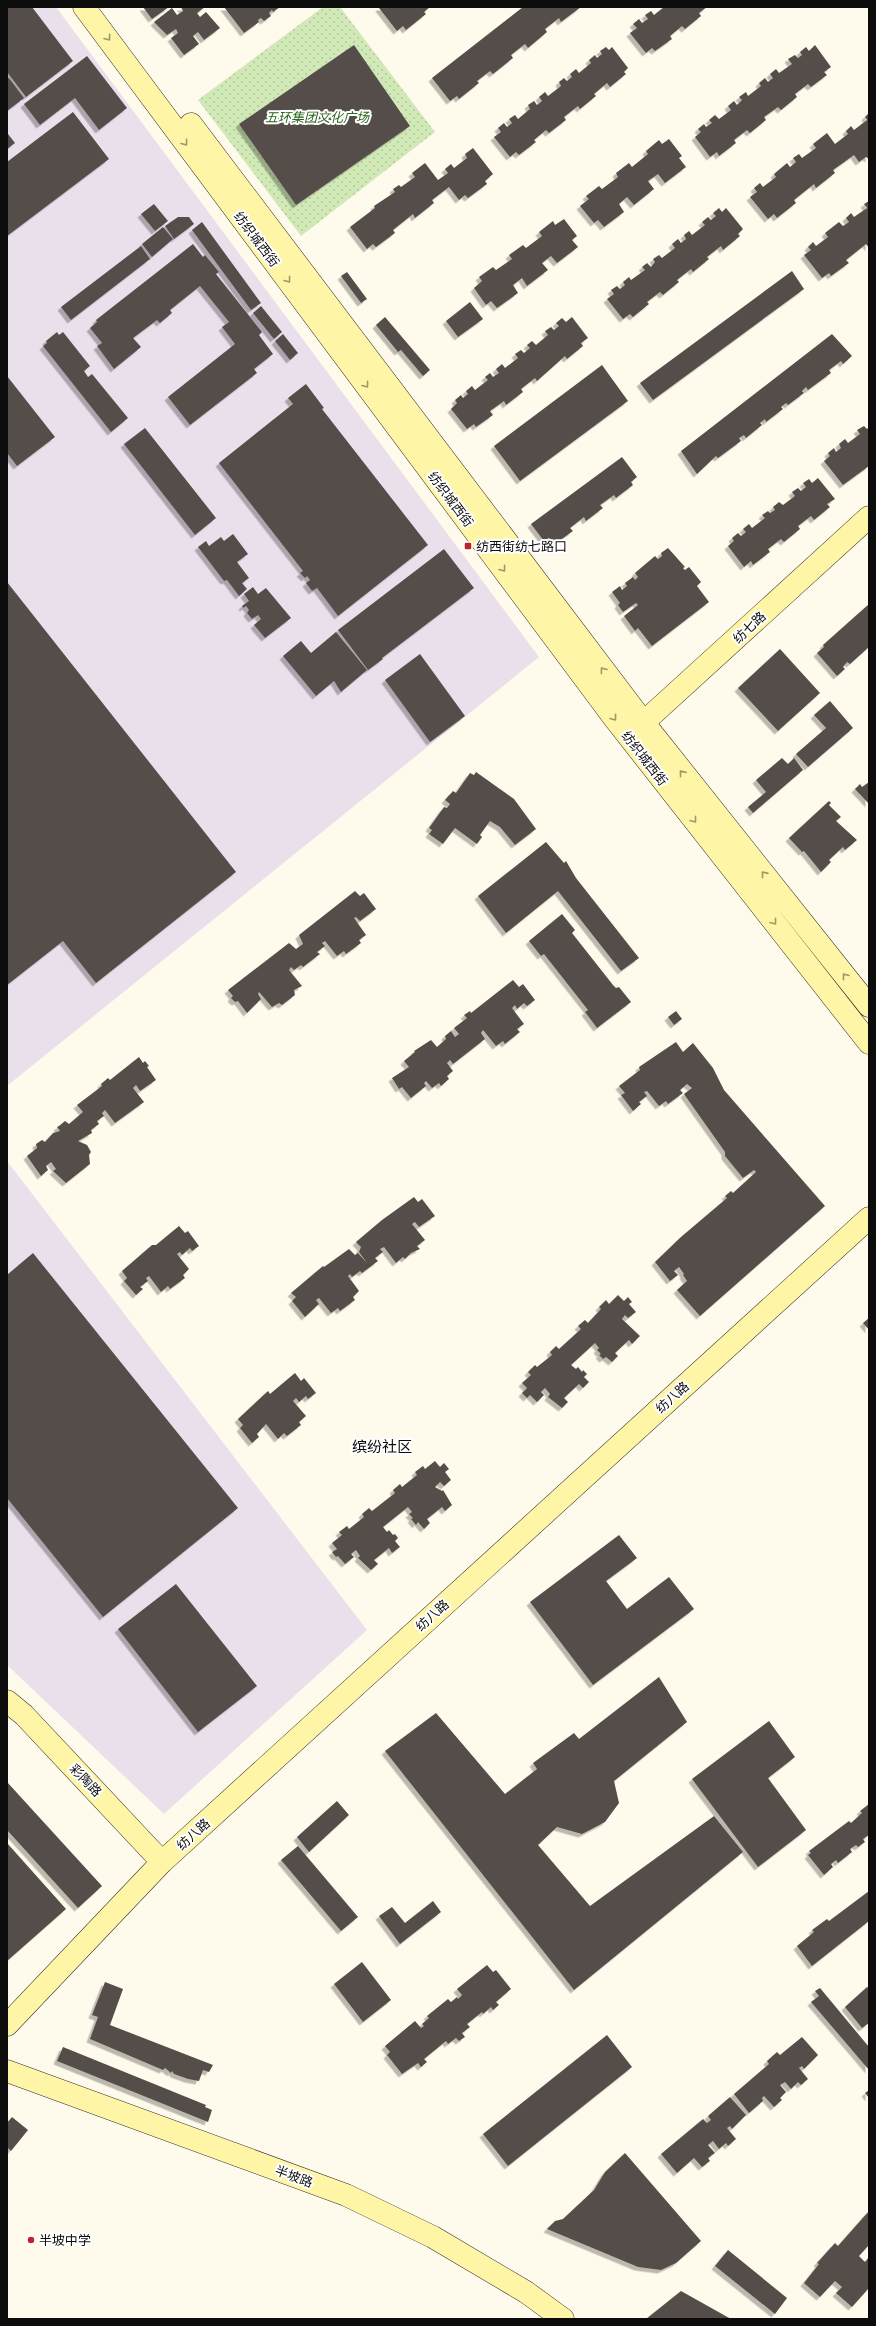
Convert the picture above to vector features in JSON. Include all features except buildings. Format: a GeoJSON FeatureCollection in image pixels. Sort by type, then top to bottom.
{"type":"FeatureCollection","features":[{"type":"Feature","properties":{"kind":"street","name":"纺织城西街"},"geometry":{"type":"LineString","coordinates":[[84,7],[636,730],[869,1006]]}},
{"type":"Feature","properties":{"kind":"street","name":"纺织城西街"},"geometry":{"type":"LineString","coordinates":[[102,7],[869,1043]]}},
{"type":"Feature","properties":{"kind":"street","name":"纺七路"},"geometry":{"type":"LineString","coordinates":[[636,730],[869,517]]}},
{"type":"Feature","properties":{"kind":"street","name":"纺八路"},"geometry":{"type":"LineString","coordinates":[[7,2025],[162,1862],[869,1218]]}},
{"type":"Feature","properties":{"kind":"street","name":"彩陶路"},"geometry":{"type":"LineString","coordinates":[[7,1701],[29,1720],[162,1862]]}},
{"type":"Feature","properties":{"kind":"street","name":"半坡路"},"geometry":{"type":"LineString","coordinates":[[7,2071],[346,2195],[432,2237],[526,2292],[563,2319]]}},
{"type":"Feature","properties":{"kind":"shaded area"},"geometry":{"type":"Polygon","coordinates":[[[7,7],[56,7],[539,657],[7,1086],[7,7]]]}},
{"type":"Feature","properties":{"kind":"shaded area"},"geometry":{"type":"Polygon","coordinates":[[[7,1161],[367,1630],[164,1814],[7,1665],[7,1161]]]}},
{"type":"Feature","properties":{"kind":"green space","name":"五环集团文化广场"},"geometry":{"type":"Polygon","coordinates":[[[323,7],[340,7],[435,132],[301,236],[198,100],[323,7]]]}},
{"type":"Feature","properties":{"kind":"place","name":"纺西街纺七路口"},"geometry":{"type":"Point","coordinates":[468,546]}},
{"type":"Feature","properties":{"kind":"place","name":"半坡中学"},"geometry":{"type":"Point","coordinates":[31,2240]}},
{"type":"Feature","properties":{"kind":"district","name":"缤纷社区"},"geometry":{"type":"Point","coordinates":[382,1447]}}]}
